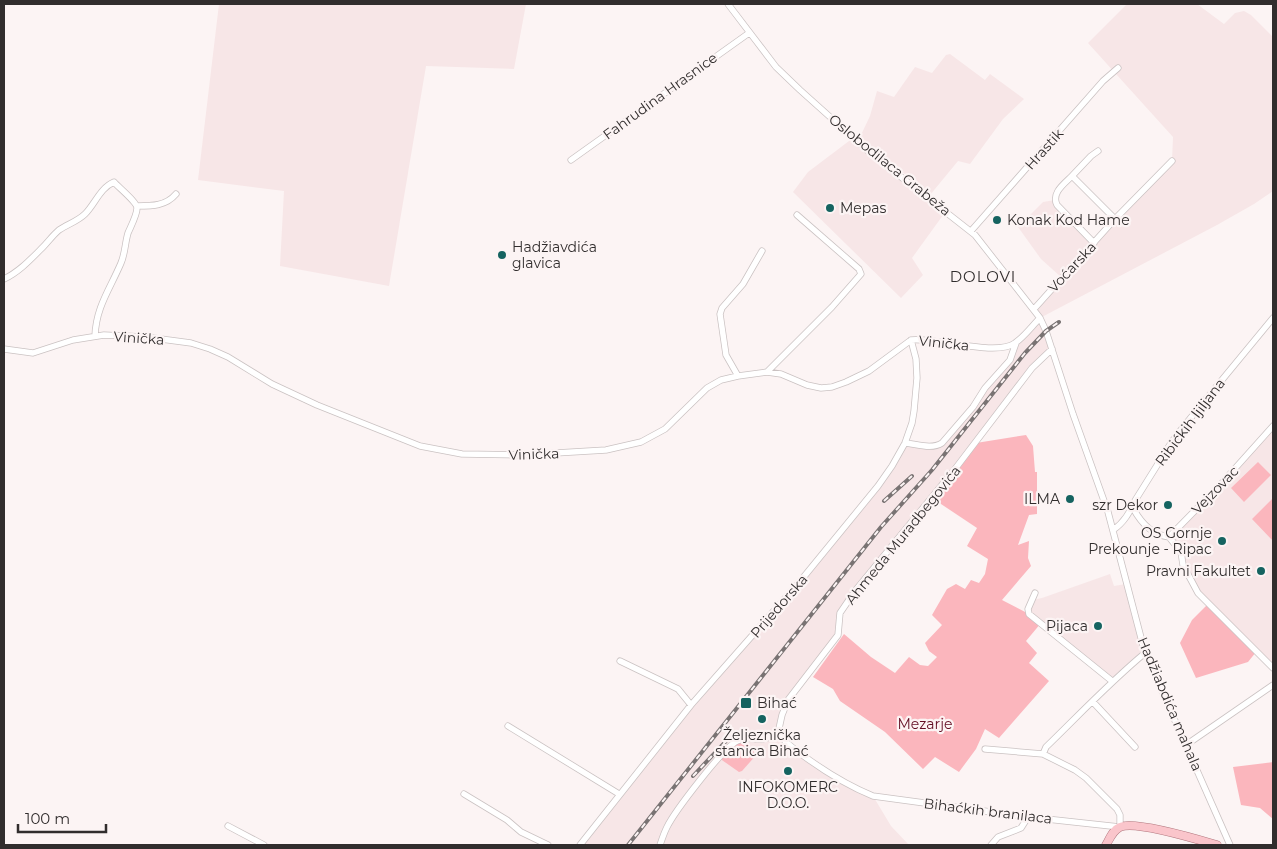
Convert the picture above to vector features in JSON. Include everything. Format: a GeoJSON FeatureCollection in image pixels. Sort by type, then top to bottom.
{"type":"FeatureCollection","features":[{"type":"Feature","properties":{"kind":"main road","name":"Bihaćkih branilaca"},"geometry":{"type":"LineString","coordinates":[[1120,827],[1130,825],[1168,832],[1217,845]]}},
{"type":"Feature","properties":{"kind":"main road"},"geometry":{"type":"LineString","coordinates":[[1106,845],[1111,836],[1120,827]]}},
{"type":"Feature","properties":{"kind":"street","name":"Oslobodilaca Grabeža"},"geometry":{"type":"LineString","coordinates":[[728,4],[776,67],[833,120],[915,188],[971,231],[1034,308],[1046,331]]}},
{"type":"Feature","properties":{"kind":"street","name":"Fahrudina Hrasnice"},"geometry":{"type":"LineString","coordinates":[[571,160],[749,33]]}},
{"type":"Feature","properties":{"kind":"street","name":"Hrastik"},"geometry":{"type":"LineString","coordinates":[[971,231],[1103,82],[1118,68]]}},
{"type":"Feature","properties":{"kind":"street"},"geometry":{"type":"LineString","coordinates":[[1094,243],[1054,200],[1058,191],[1098,151]]}},
{"type":"Feature","properties":{"kind":"street","name":"Voćarska"},"geometry":{"type":"LineString","coordinates":[[1034,308],[1115,219],[1172,161]]}},
{"type":"Feature","properties":{"kind":"street"},"geometry":{"type":"LineString","coordinates":[[1072,176],[1115,219]]}},
{"type":"Feature","properties":{"kind":"street"},"geometry":{"type":"LineString","coordinates":[[4,279],[20,270],[59,231],[84,215],[108,184],[114,182],[137,206],[159,205],[167,202],[176,194]]}},
{"type":"Feature","properties":{"kind":"street"},"geometry":{"type":"LineString","coordinates":[[95,336],[100,305],[124,254],[127,236],[137,206]]}},
{"type":"Feature","properties":{"kind":"street"},"geometry":{"type":"LineString","coordinates":[[767,372],[832,307],[861,274],[859,269],[797,215]]}},
{"type":"Feature","properties":{"kind":"street"},"geometry":{"type":"LineString","coordinates":[[738,376],[726,355],[720,314],[722,308],[743,284],[762,250]]}},
{"type":"Feature","properties":{"kind":"street"},"geometry":{"type":"LineString","coordinates":[[905,443],[930,447],[942,443],[973,407],[985,388],[1010,360],[1016,343],[1040,318]]}},
{"type":"Feature","properties":{"kind":"street","name":"Ribićkih ljiljana"},"geometry":{"type":"LineString","coordinates":[[1113,530],[1120,525],[1133,508],[1136,499],[1171,443],[1273,318]]}},
{"type":"Feature","properties":{"kind":"street","name":"Hadžiabdića mahala"},"geometry":{"type":"LineString","coordinates":[[1046,331],[1113,530],[1145,653],[1230,845]]}},
{"type":"Feature","properties":{"kind":"street","name":"Vinička"},"geometry":{"type":"LineString","coordinates":[[4,349],[34,353],[73,340],[95,336],[146,337],[202,346],[228,357],[272,384],[324,408],[420,446],[462,454],[522,455],[606,450],[629,446],[650,438],[665,429],[713,384],[738,376],[767,372],[781,374],[807,385],[821,388],[832,387],[869,371],[911,340],[994,348],[1016,343]]}},
{"type":"Feature","properties":{"kind":"street","name":"Prijedorska"},"geometry":{"type":"LineString","coordinates":[[580,845],[691,705],[802,580],[892,466],[905,443],[912,423],[917,378],[916,359],[911,340]]}},
{"type":"Feature","properties":{"kind":"street","name":"Ahmeda Muradbegovića"},"geometry":{"type":"LineString","coordinates":[[778,733],[788,700],[838,635],[840,613],[855,591],[966,456],[1032,368],[1052,349]]}},
{"type":"Feature","properties":{"kind":"street","name":"Vejzovac"},"geometry":{"type":"LineString","coordinates":[[1169,537],[1244,460],[1273,426]]}},
{"type":"Feature","properties":{"kind":"street"},"geometry":{"type":"LineString","coordinates":[[1133,508],[1137,515],[1155,533],[1169,537],[1181,552],[1183,565],[1198,593],[1273,668]]}},
{"type":"Feature","properties":{"kind":"street"},"geometry":{"type":"LineString","coordinates":[[1035,593],[1028,609],[1029,614],[1112,681]]}},
{"type":"Feature","properties":{"kind":"street"},"geometry":{"type":"LineString","coordinates":[[1043,754],[1046,747],[1112,681],[1145,653]]}},
{"type":"Feature","properties":{"kind":"street"},"geometry":{"type":"LineString","coordinates":[[620,662],[678,689],[691,705]]}},
{"type":"Feature","properties":{"kind":"street"},"geometry":{"type":"LineString","coordinates":[[1186,745],[1273,686]]}},
{"type":"Feature","properties":{"kind":"street"},"geometry":{"type":"LineString","coordinates":[[1093,702],[1135,747]]}},
{"type":"Feature","properties":{"kind":"street"},"geometry":{"type":"LineString","coordinates":[[508,726],[619,794]]}},
{"type":"Feature","properties":{"kind":"street"},"geometry":{"type":"LineString","coordinates":[[660,845],[675,813],[719,758],[735,743],[746,739],[769,738],[778,733]]}},
{"type":"Feature","properties":{"kind":"street","name":"Bihaćkih branilaca"},"geometry":{"type":"LineString","coordinates":[[778,733],[796,750],[832,776],[873,796],[1028,817],[1120,827]]}},
{"type":"Feature","properties":{"kind":"street"},"geometry":{"type":"LineString","coordinates":[[985,748],[1043,754],[1076,770],[1117,809],[1120,816],[1120,827]]}},
{"type":"Feature","properties":{"kind":"street"},"geometry":{"type":"LineString","coordinates":[[464,794],[507,820],[521,832],[548,845]]}},
{"type":"Feature","properties":{"kind":"street"},"geometry":{"type":"LineString","coordinates":[[992,845],[998,838],[1021,828],[1028,817]]}},
{"type":"Feature","properties":{"kind":"street"},"geometry":{"type":"LineString","coordinates":[[228,826],[264,845]]}},
{"type":"Feature","properties":{"kind":"shaded area"},"geometry":{"type":"Polygon","coordinates":[[[219,4],[526,4],[514,69],[426,66],[389,286],[280,266],[284,191],[198,180],[219,4]]]}},
{"type":"Feature","properties":{"kind":"shaded area"},"geometry":{"type":"Polygon","coordinates":[[[1127,4],[1197,4],[1224,24],[1235,13],[1244,11],[1251,15],[1273,37],[1273,191],[1217,225],[1040,318],[1034,309],[1061,277],[1041,259],[1018,227],[1043,202],[1055,200],[1094,243],[1172,161],[1173,137],[1088,43],[1127,4]]]}},
{"type":"Feature","properties":{"kind":"shaded area"},"geometry":{"type":"Polygon","coordinates":[[[950,54],[985,80],[990,74],[1024,99],[1003,119],[970,164],[958,161],[930,195],[860,137],[870,116],[877,91],[894,97],[915,67],[932,73],[946,55],[950,54]]]}},
{"type":"Feature","properties":{"kind":"shaded area"},"geometry":{"type":"Polygon","coordinates":[[[853,138],[946,211],[912,258],[923,275],[901,298],[793,192],[808,172],[853,138]]]}},
{"type":"Feature","properties":{"kind":"shaded area"},"geometry":{"type":"Polygon","coordinates":[[[1040,318],[1052,349],[1040,359],[841,613],[839,631],[788,700],[778,733],[818,767],[873,796],[891,826],[909,845],[580,845],[619,794],[859,510],[905,443],[938,445],[1010,360],[1016,343],[1040,318]]]}},
{"type":"Feature","properties":{"kind":"shaded area"},"geometry":{"type":"Polygon","coordinates":[[[1273,426],[1273,668],[1220,615],[1190,581],[1181,552],[1169,537],[1273,426]]]}},
{"type":"Feature","properties":{"kind":"shaded area"},"geometry":{"type":"Polygon","coordinates":[[[1110,574],[1114,586],[1126,584],[1145,653],[1112,681],[1029,614],[1032,600],[1110,574]]]}},
{"type":"Feature","properties":{"kind":"green space","name":"Mezarje"},"geometry":{"type":"Polygon","coordinates":[[[1026,435],[1033,446],[1035,472],[1037,472],[1037,514],[1029,515],[1018,545],[1029,541],[1028,558],[1031,566],[1002,600],[1029,614],[1041,623],[1026,641],[1037,653],[1029,663],[1049,681],[999,738],[985,729],[976,749],[959,772],[935,757],[923,769],[885,732],[840,701],[833,689],[813,677],[844,634],[871,657],[895,673],[909,657],[920,665],[928,666],[937,657],[929,651],[925,643],[942,625],[932,615],[947,589],[956,584],[965,589],[971,580],[979,583],[985,574],[988,559],[967,546],[977,528],[932,498],[976,443],[1026,435]]]}},
{"type":"Feature","properties":{"kind":"green space"},"geometry":{"type":"Polygon","coordinates":[[[1258,462],[1271,475],[1244,502],[1231,488],[1258,462]]]}},
{"type":"Feature","properties":{"kind":"green space"},"geometry":{"type":"Polygon","coordinates":[[[1273,498],[1273,541],[1252,519],[1273,498]]]}},
{"type":"Feature","properties":{"kind":"green space"},"geometry":{"type":"Polygon","coordinates":[[[1210,602],[1256,652],[1248,662],[1196,678],[1180,643],[1192,620],[1210,602]]]}},
{"type":"Feature","properties":{"kind":"green space"},"geometry":{"type":"Polygon","coordinates":[[[737,736],[758,753],[739,772],[719,758],[737,736]]]}},
{"type":"Feature","properties":{"kind":"green space"},"geometry":{"type":"Polygon","coordinates":[[[1273,762],[1273,819],[1260,808],[1241,805],[1233,767],[1273,762]]]}},
{"type":"Feature","properties":{"kind":"railway"},"geometry":{"type":"LineString","coordinates":[[628,845],[881,527],[932,470],[1025,353],[1046,331],[1059,322]]}},
{"type":"Feature","properties":{"kind":"railway"},"geometry":{"type":"LineString","coordinates":[[884,501],[912,476]]}},
{"type":"Feature","properties":{"kind":"railway"},"geometry":{"type":"LineString","coordinates":[[693,776],[728,739]]}},
{"type":"Feature","properties":{"kind":"place","name":"Mepas"},"geometry":{"type":"Point","coordinates":[830,208]}},
{"type":"Feature","properties":{"kind":"place","name":"Konak Kod Hame"},"geometry":{"type":"Point","coordinates":[997,220]}},
{"type":"Feature","properties":{"kind":"place","name":"Hadžiavdića glavica"},"geometry":{"type":"Point","coordinates":[502,255]}},
{"type":"Feature","properties":{"kind":"place","name":"ILMA"},"geometry":{"type":"Point","coordinates":[1070,499]}},
{"type":"Feature","properties":{"kind":"place","name":"szr Dekor"},"geometry":{"type":"Point","coordinates":[1168,505]}},
{"type":"Feature","properties":{"kind":"place","name":"OS Gornje Prekounje - Ripac"},"geometry":{"type":"Point","coordinates":[1222,541]}},
{"type":"Feature","properties":{"kind":"place","name":"Pravni Fakultet"},"geometry":{"type":"Point","coordinates":[1261,571]}},
{"type":"Feature","properties":{"kind":"place","name":"Pijaca"},"geometry":{"type":"Point","coordinates":[1098,626]}},
{"type":"Feature","properties":{"kind":"place","name":"Bihać"},"geometry":{"type":"Point","coordinates":[746,703]}},
{"type":"Feature","properties":{"kind":"place","name":"Željeznička stanica Bihać"},"geometry":{"type":"Point","coordinates":[762,719]}},
{"type":"Feature","properties":{"kind":"place","name":"INFOKOMERC D.O.O."},"geometry":{"type":"Point","coordinates":[788,771]}},
{"type":"Feature","properties":{"kind":"district","name":"DOLOVI"},"geometry":{"type":"Point","coordinates":[983,276]}}]}
